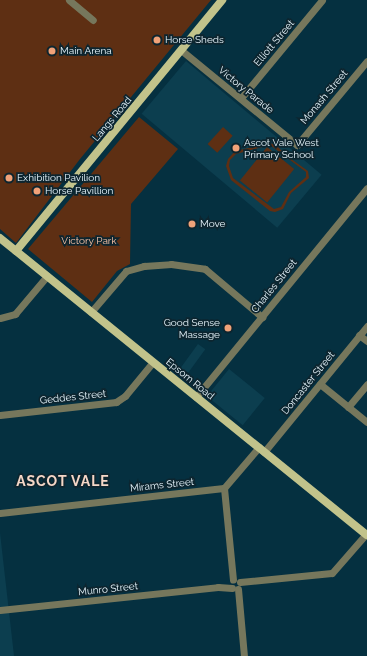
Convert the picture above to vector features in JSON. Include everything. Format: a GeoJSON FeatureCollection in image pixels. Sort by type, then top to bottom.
{"type":"FeatureCollection","features":[{"type":"Feature","properties":{"kind":"main road","name":"Langs Road"},"geometry":{"type":"LineString","coordinates":[[16,251],[222,0]]}},
{"type":"Feature","properties":{"kind":"main road","name":"Epsom Road"},"geometry":{"type":"LineString","coordinates":[[0,238],[367,535]]}},
{"type":"Feature","properties":{"kind":"street"},"geometry":{"type":"LineString","coordinates":[[69,0],[93,20]]}},
{"type":"Feature","properties":{"kind":"street","name":"Elliott Street"},"geometry":{"type":"LineString","coordinates":[[241,98],[322,0]]}},
{"type":"Feature","properties":{"kind":"street","name":"Victory Parade"},"geometry":{"type":"LineString","coordinates":[[181,50],[297,145]]}},
{"type":"Feature","properties":{"kind":"street","name":"Monash Street"},"geometry":{"type":"LineString","coordinates":[[297,145],[367,61]]}},
{"type":"Feature","properties":{"kind":"street","name":"Charles Street"},"geometry":{"type":"LineString","coordinates":[[196,397],[367,188]]}},
{"type":"Feature","properties":{"kind":"street"},"geometry":{"type":"LineString","coordinates":[[91,312],[126,271],[144,266],[171,264],[205,269],[262,317]]}},
{"type":"Feature","properties":{"kind":"street"},"geometry":{"type":"LineString","coordinates":[[0,318],[15,314],[47,276]]}},
{"type":"Feature","properties":{"kind":"street","name":"Doncaster Street"},"geometry":{"type":"LineString","coordinates":[[262,450],[320,384],[367,326]]}},
{"type":"Feature","properties":{"kind":"street"},"geometry":{"type":"LineString","coordinates":[[359,335],[367,341]]}},
{"type":"Feature","properties":{"kind":"street","name":"Geddes Street"},"geometry":{"type":"LineString","coordinates":[[0,415],[116,402],[153,362]]}},
{"type":"Feature","properties":{"kind":"street"},"geometry":{"type":"LineString","coordinates":[[320,384],[367,422]]}},
{"type":"Feature","properties":{"kind":"street"},"geometry":{"type":"LineString","coordinates":[[348,407],[367,384]]}},
{"type":"Feature","properties":{"kind":"street"},"geometry":{"type":"LineString","coordinates":[[244,656],[224,488],[262,450]]}},
{"type":"Feature","properties":{"kind":"street","name":"Mirams Street"},"geometry":{"type":"LineString","coordinates":[[0,513],[224,488]]}},
{"type":"Feature","properties":{"kind":"street","name":"Munro Street"},"geometry":{"type":"LineString","coordinates":[[0,610],[236,585],[332,573],[367,535]]}},
{"type":"Feature","properties":{"kind":"shaded area","name":"Ascot Vale West Primary School"},"geometry":{"type":"Polygon","coordinates":[[[186,61],[322,175],[277,228],[142,114],[186,61]]]}},
{"type":"Feature","properties":{"kind":"shaded area"},"geometry":{"type":"Polygon","coordinates":[[[198,344],[205,349],[185,377],[178,372],[198,344]]]}},
{"type":"Feature","properties":{"kind":"shaded area"},"geometry":{"type":"Polygon","coordinates":[[[229,369],[265,398],[243,425],[207,396],[229,369]]]}},
{"type":"Feature","properties":{"kind":"shaded area"},"geometry":{"type":"Polygon","coordinates":[[[0,533],[14,656],[0,656],[0,533]]]}},
{"type":"Feature","properties":{"kind":"green space"},"geometry":{"type":"Polygon","coordinates":[[[0,0],[211,0],[80,159],[16,243],[0,229],[0,0]]]}},
{"type":"Feature","properties":{"kind":"green space","name":"Victory Park"},"geometry":{"type":"Polygon","coordinates":[[[139,117],[178,149],[131,204],[130,264],[117,271],[92,302],[28,249],[139,117]]]}},
{"type":"Feature","properties":{"kind":"green space"},"geometry":{"type":"Polygon","coordinates":[[[223,127],[233,136],[217,153],[208,144],[223,127]]]}},
{"type":"Feature","properties":{"kind":"green space"},"geometry":{"type":"Polygon","coordinates":[[[270,143],[276,145],[287,156],[308,171],[309,178],[291,193],[283,209],[275,212],[270,211],[231,180],[226,166],[228,159],[235,151],[270,143]],[[270,145],[236,154],[230,160],[229,166],[233,178],[274,209],[281,207],[289,192],[306,177],[306,172],[270,145]]]}},
{"type":"Feature","properties":{"kind":"green space"},"geometry":{"type":"Polygon","coordinates":[[[267,147],[294,169],[267,202],[240,180],[267,147]]]}},
{"type":"Feature","properties":{"kind":"place","name":"Horse Sheds"},"geometry":{"type":"Point","coordinates":[157,40]}},
{"type":"Feature","properties":{"kind":"place","name":"Main Arena"},"geometry":{"type":"Point","coordinates":[52,51]}},
{"type":"Feature","properties":{"kind":"place","name":"Ascot Vale West Primary School"},"geometry":{"type":"Point","coordinates":[236,148]}},
{"type":"Feature","properties":{"kind":"place","name":"Exhibition Pavilion"},"geometry":{"type":"Point","coordinates":[9,178]}},
{"type":"Feature","properties":{"kind":"place","name":"Horse Pavillion"},"geometry":{"type":"Point","coordinates":[37,191]}},
{"type":"Feature","properties":{"kind":"place","name":"Move"},"geometry":{"type":"Point","coordinates":[192,224]}},
{"type":"Feature","properties":{"kind":"place","name":"Good Sense Massage"},"geometry":{"type":"Point","coordinates":[228,328]}},
{"type":"Feature","properties":{"kind":"district","name":"ASCOT VALE"},"geometry":{"type":"Point","coordinates":[63,481]}}]}
